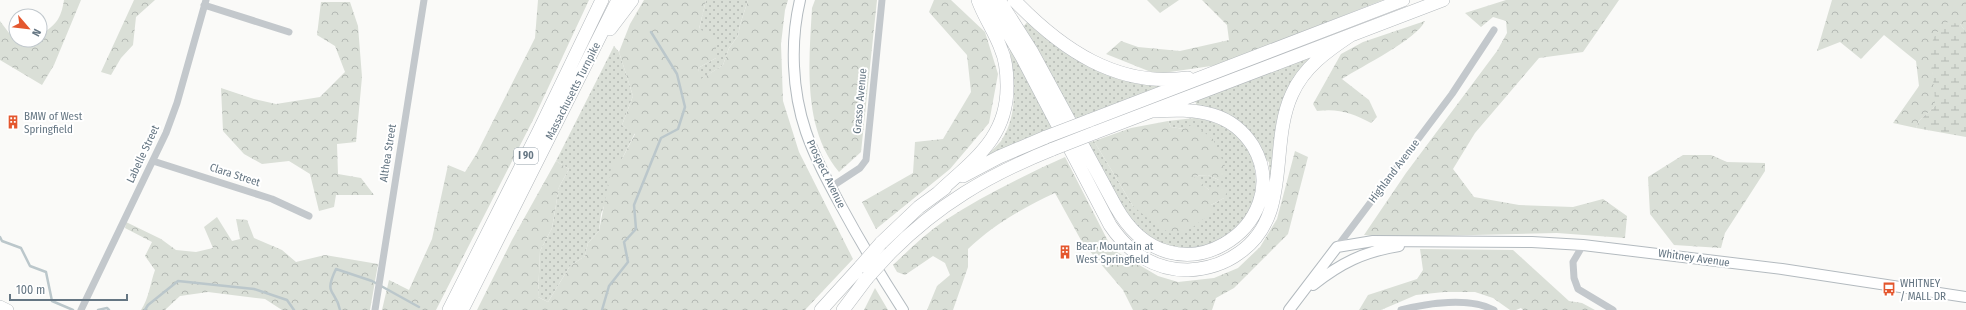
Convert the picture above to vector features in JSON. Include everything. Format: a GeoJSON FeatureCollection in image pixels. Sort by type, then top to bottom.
{"type":"FeatureCollection","features":[{"type":"Feature","properties":{"kind":"highway","name":"Massachusetts Turnpike"},"geometry":{"type":"LineString","coordinates":[[449,310],[539,131],[602,0]]}},
{"type":"Feature","properties":{"kind":"highway","name":"Massachusetts Turnpike"},"geometry":{"type":"LineString","coordinates":[[462,310],[618,0]]}},
{"type":"Feature","properties":{"kind":"highway"},"geometry":{"type":"LineString","coordinates":[[594,47],[632,0]]}},
{"type":"Feature","properties":{"kind":"highway"},"geometry":{"type":"LineString","coordinates":[[854,310],[866,275],[883,254],[904,220],[938,193],[988,144],[1000,128],[1004,114],[1007,91],[1005,61],[997,36],[981,10],[978,0]]}},
{"type":"Feature","properties":{"kind":"highway"},"geometry":{"type":"LineString","coordinates":[[986,0],[998,16],[1022,57],[1110,225],[1118,237],[1130,250],[1146,260],[1164,267],[1184,270],[1205,268],[1226,261],[1242,251],[1256,238],[1266,221],[1274,202],[1283,126],[1292,93],[1302,77],[1314,63],[1328,51],[1352,35]]}},
{"type":"Feature","properties":{"kind":"highway"},"geometry":{"type":"LineString","coordinates":[[999,0],[1032,52],[1116,207],[1129,228],[1149,245],[1171,254],[1196,255],[1219,247],[1239,233],[1256,210],[1262,180],[1260,163],[1254,149],[1239,130],[1227,121],[1215,115],[1190,111],[1153,111]]}},
{"type":"Feature","properties":{"kind":"highway"},"geometry":{"type":"LineString","coordinates":[[1014,0],[1063,45],[1088,60],[1108,69],[1130,75],[1160,79],[1206,75]]}},
{"type":"Feature","properties":{"kind":"highway"},"geometry":{"type":"LineString","coordinates":[[938,193],[988,162],[1046,137],[1403,0]]}},
{"type":"Feature","properties":{"kind":"highway"},"geometry":{"type":"LineString","coordinates":[[842,310],[866,275],[883,254],[918,225],[962,193],[1005,169],[1094,133],[1443,0]]}},
{"type":"Feature","properties":{"kind":"highway"},"geometry":{"type":"LineString","coordinates":[[821,310],[846,284],[866,275]]}},
{"type":"Feature","properties":{"kind":"highway"},"geometry":{"type":"LineString","coordinates":[[828,310],[846,284]]}},
{"type":"Feature","properties":{"kind":"main road","name":"Prospect Avenue"},"geometry":{"type":"LineString","coordinates":[[800,0],[795,37],[796,89],[806,131],[831,187],[851,224],[903,310]]}},
{"type":"Feature","properties":{"kind":"main road","name":"Whitney Avenue"},"geometry":{"type":"LineString","coordinates":[[1302,294],[1336,247],[1348,239],[1421,243],[1532,242],[1583,245],[1782,269],[1966,297]]}},
{"type":"Feature","properties":{"kind":"main road"},"geometry":{"type":"LineString","coordinates":[[1348,239],[1353,258]]}},
{"type":"Feature","properties":{"kind":"main road","name":"Whitney Avenue"},"geometry":{"type":"LineString","coordinates":[[1302,294],[1334,268],[1353,258],[1386,248],[1421,243]]}},
{"type":"Feature","properties":{"kind":"main road"},"geometry":{"type":"LineString","coordinates":[[1289,310],[1302,294]]}},
{"type":"Feature","properties":{"kind":"main road"},"geometry":{"type":"LineString","coordinates":[[0,306],[8,310]]}},
{"type":"Feature","properties":{"kind":"street","name":"Althea Street"},"geometry":{"type":"LineString","coordinates":[[375,310],[424,0]]}},
{"type":"Feature","properties":{"kind":"street","name":"Grasso Avenue"},"geometry":{"type":"LineString","coordinates":[[831,187],[860,168],[866,160],[882,0]]}},
{"type":"Feature","properties":{"kind":"street"},"geometry":{"type":"LineString","coordinates":[[205,3],[289,32]]}},
{"type":"Feature","properties":{"kind":"street","name":"Labelle Street"},"geometry":{"type":"LineString","coordinates":[[82,309],[172,118],[205,3]]}},
{"type":"Feature","properties":{"kind":"street","name":"Highland Avenue"},"geometry":{"type":"LineString","coordinates":[[1348,239],[1452,94],[1494,30]]}},
{"type":"Feature","properties":{"kind":"street","name":"Clara Street"},"geometry":{"type":"LineString","coordinates":[[152,161],[272,199],[309,216]]}},
{"type":"Feature","properties":{"kind":"street"},"geometry":{"type":"LineString","coordinates":[[1583,245],[1573,262],[1574,278],[1578,289],[1613,310]]}},
{"type":"Feature","properties":{"kind":"street"},"geometry":{"type":"LineString","coordinates":[[1401,310],[1424,304],[1481,304],[1494,310]]}},
{"type":"Feature","properties":{"kind":"green space"},"geometry":{"type":"Polygon","coordinates":[[[64,0],[81,0],[54,65],[42,85],[0,60],[0,21],[8,32],[8,48],[48,48],[48,29],[57,21],[64,0]]]}},
{"type":"Feature","properties":{"kind":"green space"},"geometry":{"type":"Polygon","coordinates":[[[134,0],[155,0],[136,17],[133,45],[121,58],[111,75],[101,72],[134,0]]]}},
{"type":"Feature","properties":{"kind":"green space"},"geometry":{"type":"Polygon","coordinates":[[[538,0],[589,0],[535,116],[436,310],[382,310],[389,280],[409,290],[432,239],[448,165],[465,172],[477,153],[535,38],[538,0]]]}},
{"type":"Feature","properties":{"kind":"green space"},"geometry":{"type":"Polygon","coordinates":[[[644,0],[706,0],[699,29],[716,37],[716,58],[698,68],[701,79],[723,65],[729,48],[738,36],[748,0],[788,0],[785,10],[781,44],[783,101],[799,152],[853,259],[805,310],[477,310],[512,240],[556,161],[569,169],[559,187],[552,228],[540,251],[538,297],[548,302],[570,266],[585,256],[588,243],[599,231],[612,163],[622,159],[635,134],[622,125],[633,96],[619,52],[630,24],[644,0]]]}},
{"type":"Feature","properties":{"kind":"green space"},"geometry":{"type":"Polygon","coordinates":[[[706,0],[748,0],[738,36],[729,48],[723,65],[700,80],[698,68],[716,58],[699,29],[706,0]]]}},
{"type":"Feature","properties":{"kind":"green space"},"geometry":{"type":"Polygon","coordinates":[[[815,0],[877,0],[861,152],[839,172],[827,155],[819,135],[813,115],[810,94],[809,72],[812,8],[815,0]]]}},
{"type":"Feature","properties":{"kind":"green space"},"geometry":{"type":"Polygon","coordinates":[[[934,0],[951,0],[985,32],[998,74],[989,123],[950,169],[876,229],[862,202],[913,173],[915,142],[943,139],[971,92],[967,55],[929,12],[934,0]]]}},
{"type":"Feature","properties":{"kind":"green space"},"geometry":{"type":"Polygon","coordinates":[[[1147,0],[1179,0],[1160,13],[1147,0]]]}},
{"type":"Feature","properties":{"kind":"green space"},"geometry":{"type":"Polygon","coordinates":[[[1202,0],[1383,0],[1218,65],[1156,74],[1106,54],[1121,41],[1138,47],[1180,51],[1229,40],[1227,25],[1202,0]]]}},
{"type":"Feature","properties":{"kind":"green space"},"geometry":{"type":"Polygon","coordinates":[[[1506,0],[1619,0],[1583,52],[1539,58],[1475,133],[1453,169],[1474,197],[1519,205],[1573,207],[1603,199],[1627,216],[1625,238],[1557,233],[1390,237],[1364,235],[1406,173],[1497,51],[1507,33],[1506,21],[1493,17],[1481,27],[1465,13],[1506,0]]]}},
{"type":"Feature","properties":{"kind":"green space"},"geometry":{"type":"Polygon","coordinates":[[[1832,0],[1966,0],[1966,32],[1960,24],[1932,68],[1936,96],[1935,106],[1919,121],[1916,128],[1893,123],[1919,86],[1916,61],[1884,35],[1861,59],[1840,42],[1817,51],[1832,0]]]}},
{"type":"Feature","properties":{"kind":"green space"},"geometry":{"type":"Polygon","coordinates":[[[321,2],[350,2],[358,26],[362,77],[356,142],[337,144],[338,174],[361,178],[374,195],[336,195],[334,207],[319,211],[310,174],[289,161],[262,164],[244,154],[223,131],[221,88],[254,99],[276,104],[320,97],[345,72],[335,46],[317,35],[321,2]]]}},
{"type":"Feature","properties":{"kind":"green space"},"geometry":{"type":"Polygon","coordinates":[[[1029,20],[1048,38],[1160,87],[1077,119],[1073,115],[1023,27],[1029,20]]]}},
{"type":"Feature","properties":{"kind":"green space"},"geometry":{"type":"Polygon","coordinates":[[[1425,21],[1420,28],[1400,44],[1342,79],[1369,100],[1377,117],[1371,123],[1358,116],[1345,112],[1332,110],[1317,111],[1313,104],[1341,54],[1363,42],[1425,21]]]}},
{"type":"Feature","properties":{"kind":"green space"},"geometry":{"type":"Polygon","coordinates":[[[1946,22],[1960,24],[1966,32],[1966,137],[1916,128],[1919,121],[1935,106],[1931,46],[1935,35],[1946,22]]]}},
{"type":"Feature","properties":{"kind":"green space"},"geometry":{"type":"Polygon","coordinates":[[[1009,45],[1055,127],[984,158],[1001,141],[1011,118],[1014,81],[1009,45]]]}},
{"type":"Feature","properties":{"kind":"green space"},"geometry":{"type":"Polygon","coordinates":[[[614,46],[619,52],[633,96],[622,125],[635,133],[622,159],[601,214],[599,231],[588,243],[585,256],[570,266],[548,302],[538,297],[540,251],[552,228],[559,187],[569,169],[556,161],[614,46]]]}},
{"type":"Feature","properties":{"kind":"green space"},"geometry":{"type":"Polygon","coordinates":[[[1313,54],[1301,71],[1273,177],[1270,178],[1269,162],[1263,156],[1258,143],[1252,135],[1231,118],[1224,114],[1197,106],[1195,101],[1313,54]]]}},
{"type":"Feature","properties":{"kind":"green space"},"geometry":{"type":"Polygon","coordinates":[[[1194,118],[1209,120],[1223,125],[1238,136],[1246,146],[1251,156],[1256,183],[1252,206],[1240,225],[1223,239],[1202,247],[1179,248],[1156,241],[1135,225],[1122,208],[1088,143],[1094,141],[1133,206],[1211,205],[1224,198],[1209,190],[1192,176],[1208,175],[1219,180],[1184,129],[1171,127],[1168,121],[1194,118]]]}},
{"type":"Feature","properties":{"kind":"green space"},"geometry":{"type":"Polygon","coordinates":[[[1168,121],[1171,127],[1184,129],[1193,124],[1213,139],[1225,166],[1225,176],[1219,180],[1208,175],[1193,176],[1209,190],[1220,186],[1227,192],[1224,198],[1211,205],[1211,213],[1193,227],[1173,235],[1152,222],[1133,206],[1094,141],[1131,128],[1168,121]]]}},
{"type":"Feature","properties":{"kind":"green space"},"geometry":{"type":"Polygon","coordinates":[[[1295,151],[1308,157],[1288,234],[1234,288],[1216,298],[1212,310],[1133,310],[1123,290],[1082,242],[1055,193],[1032,204],[998,224],[968,249],[968,267],[953,310],[927,310],[937,286],[950,275],[945,263],[933,256],[905,275],[897,272],[893,265],[930,231],[958,212],[1003,187],[1065,157],[1112,249],[1158,276],[1178,282],[1214,278],[1238,268],[1260,247],[1277,219],[1295,151]]]}},
{"type":"Feature","properties":{"kind":"green space"},"geometry":{"type":"Polygon","coordinates":[[[1683,155],[1711,155],[1727,162],[1765,163],[1765,171],[1725,233],[1721,248],[1674,245],[1650,214],[1648,177],[1683,155]]]}},
{"type":"Feature","properties":{"kind":"green space"},"geometry":{"type":"Polygon","coordinates":[[[217,217],[232,241],[240,239],[236,219],[247,220],[254,238],[282,250],[296,262],[325,255],[378,264],[370,310],[282,310],[265,299],[208,292],[180,296],[165,310],[141,310],[148,296],[155,270],[145,256],[152,242],[125,228],[126,222],[161,239],[176,250],[196,252],[213,248],[204,227],[217,217]]]}},
{"type":"Feature","properties":{"kind":"green space"},"geometry":{"type":"Polygon","coordinates":[[[1420,249],[1513,250],[1569,301],[1582,303],[1595,310],[1523,310],[1521,308],[1510,310],[1493,298],[1475,292],[1444,292],[1416,295],[1381,310],[1359,310],[1368,295],[1417,279],[1423,270],[1420,249]]]}},
{"type":"Feature","properties":{"kind":"green space"},"geometry":{"type":"Polygon","coordinates":[[[875,288],[888,310],[864,310],[875,288]]]}},
{"type":"Feature","properties":{"kind":"waterway"},"geometry":{"type":"LineString","coordinates":[[602,310],[609,286],[628,262],[624,242],[636,229],[634,205],[661,138],[678,129],[685,107],[677,74],[651,32]]}},
{"type":"Feature","properties":{"kind":"waterway"},"geometry":{"type":"LineString","coordinates":[[0,237],[2,241],[21,248],[30,266],[46,272],[52,301],[73,310]]}},
{"type":"Feature","properties":{"kind":"waterway"},"geometry":{"type":"LineString","coordinates":[[340,310],[330,288],[336,269],[372,281],[419,307]]}},
{"type":"Feature","properties":{"kind":"waterway"},"geometry":{"type":"LineString","coordinates":[[145,310],[148,305],[178,281],[254,289],[287,300],[294,310]]}},
{"type":"Feature","properties":{"kind":"waterway"},"geometry":{"type":"LineString","coordinates":[[98,310],[107,308],[109,310]]}},
{"type":"Feature","properties":{"kind":"place","name":"BMW of West Springfield"},"geometry":{"type":"Point","coordinates":[13,122]}},
{"type":"Feature","properties":{"kind":"place","name":"Bear Mountain at West Springfield"},"geometry":{"type":"Point","coordinates":[1065,252]}},
{"type":"Feature","properties":{"kind":"place","name":"WHITNEY / MALL DR"},"geometry":{"type":"Point","coordinates":[1889,289]}}]}
